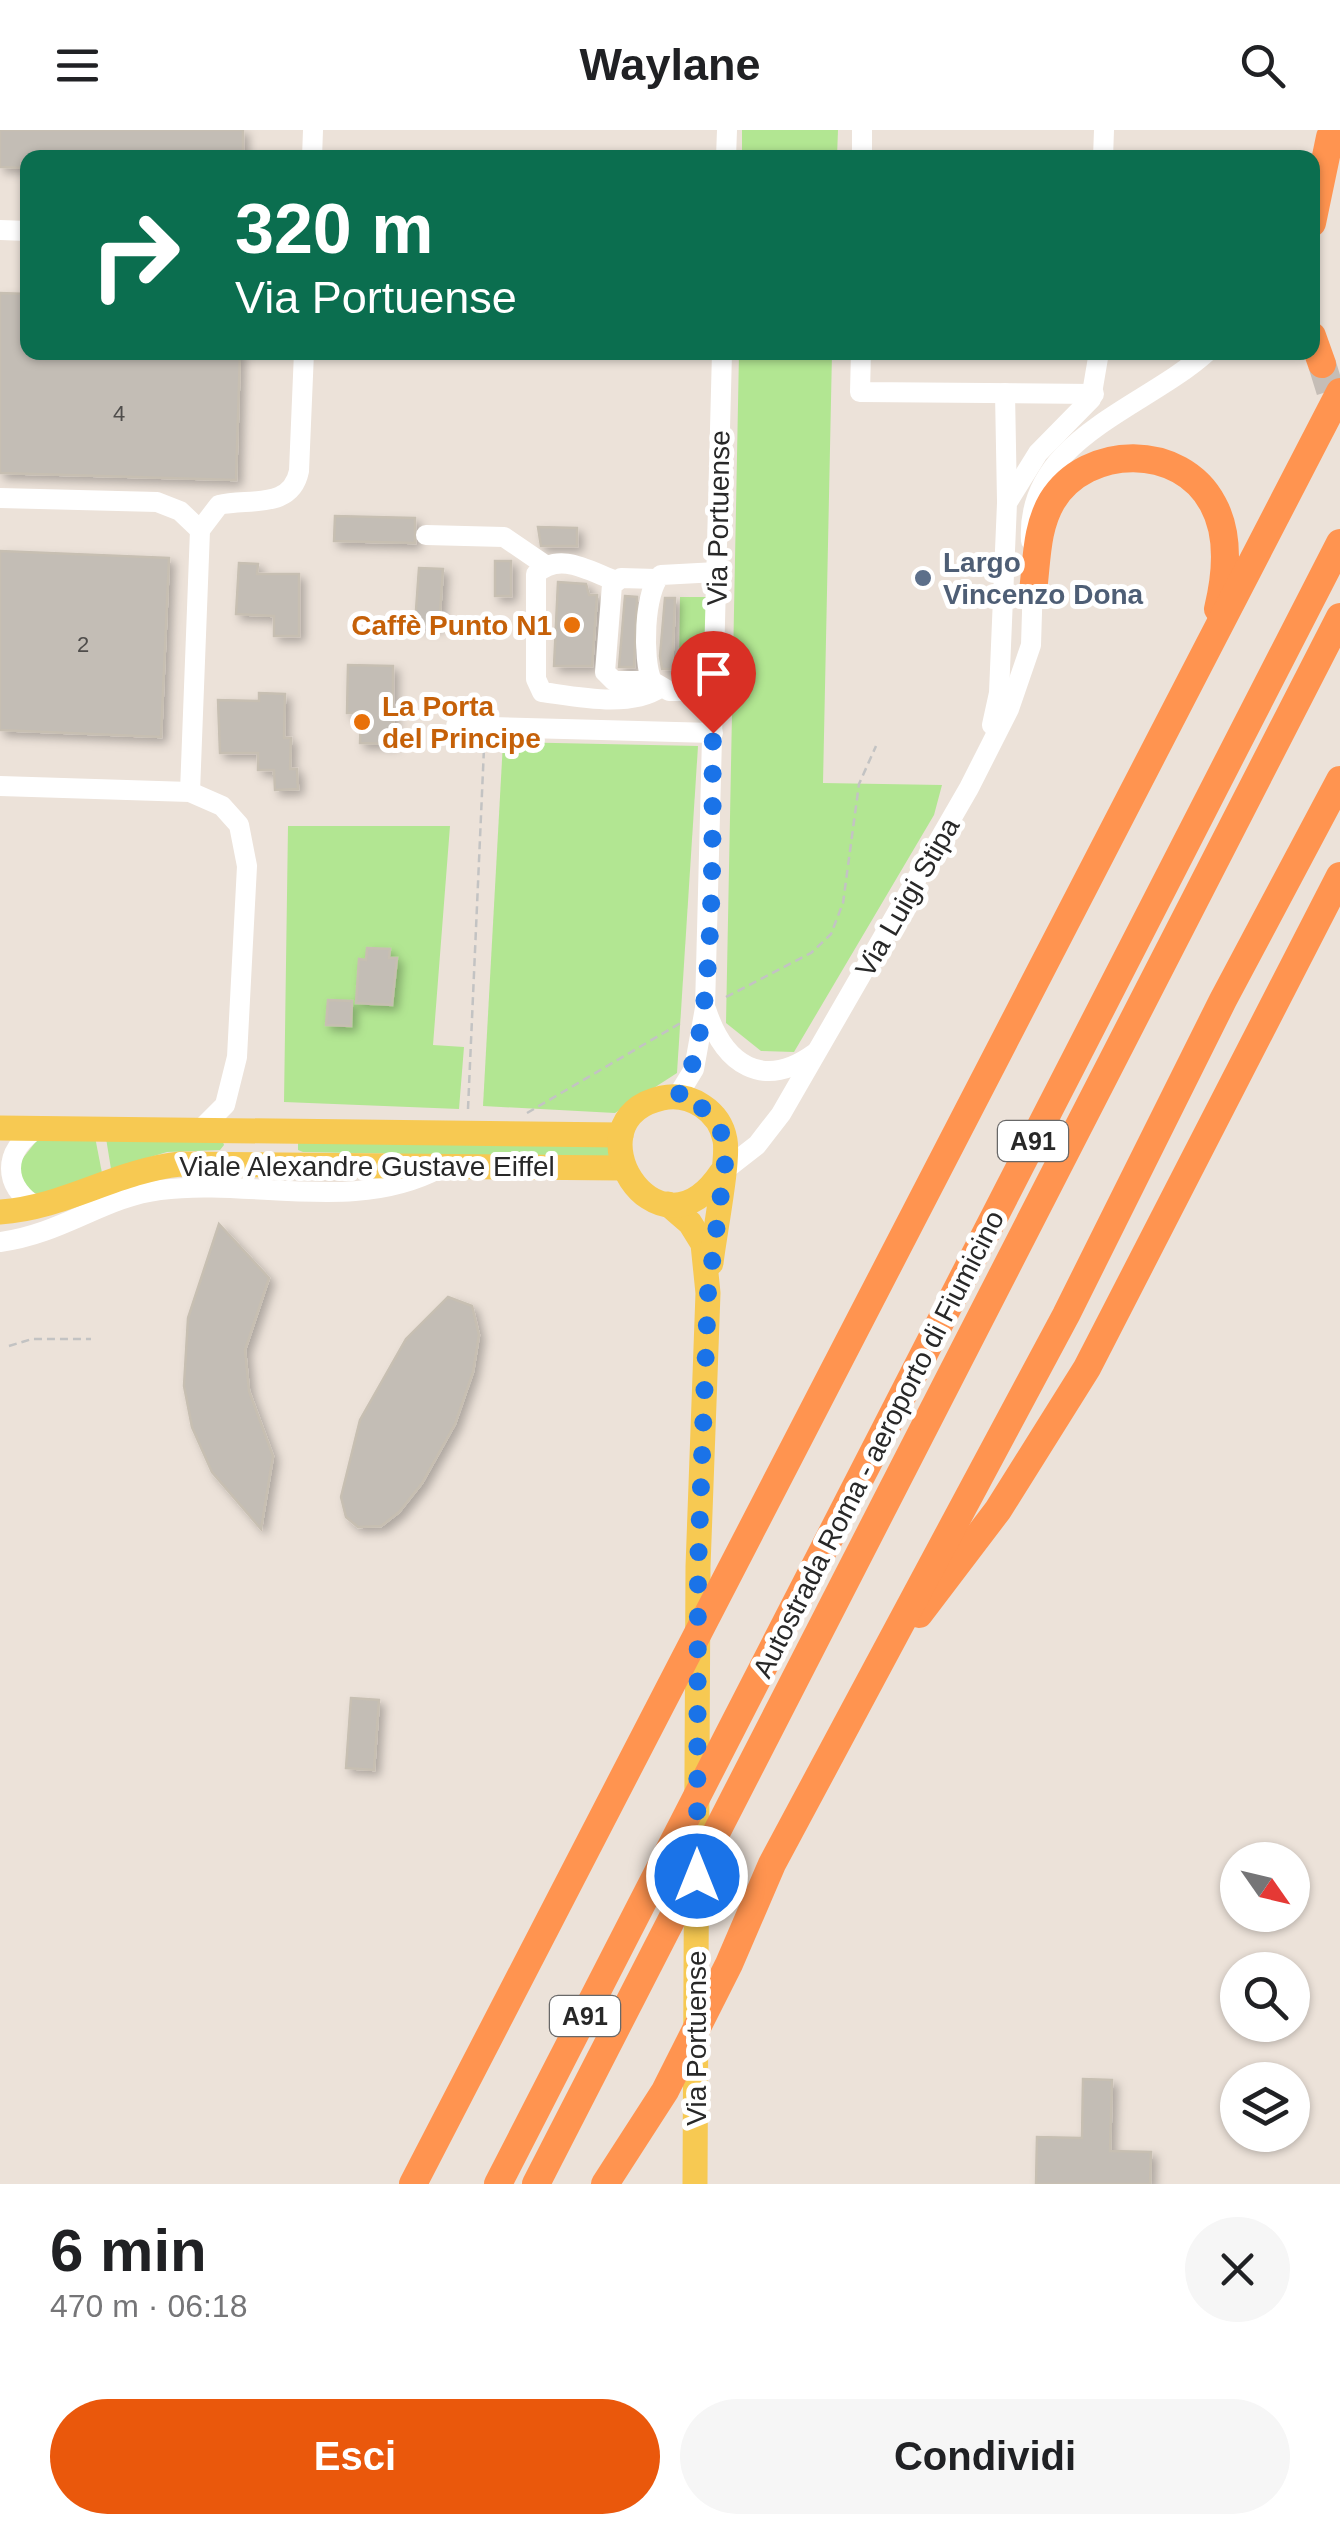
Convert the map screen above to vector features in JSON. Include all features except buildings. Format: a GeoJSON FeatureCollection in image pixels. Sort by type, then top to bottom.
{"type":"FeatureCollection","features":[{"type":"Feature","properties":{"kind":"highway"},"geometry":{"type":"LineString","coordinates":[[1320,186],[1331,134]]}},
{"type":"Feature","properties":{"kind":"highway"},"geometry":{"type":"LineString","coordinates":[[1320,358],[1322,364]]}},
{"type":"Feature","properties":{"kind":"highway"},"geometry":{"type":"LineString","coordinates":[[413,2184],[1340,392]]}},
{"type":"Feature","properties":{"kind":"highway"},"geometry":{"type":"LineString","coordinates":[[1033,591],[1040,533],[1061,489],[1100,462],[1125,458],[1161,462],[1199,484],[1211,499],[1222,528],[1222,590],[1202,658]]}},
{"type":"Feature","properties":{"kind":"highway","name":"Autostrada Roma - aeroporto di Fiumicino"},"geometry":{"type":"LineString","coordinates":[[498,2184],[1340,543]]}},
{"type":"Feature","properties":{"kind":"highway","name":"Autostrada Roma - aeroporto di Fiumicino"},"geometry":{"type":"LineString","coordinates":[[536,2184],[1340,616]]}},
{"type":"Feature","properties":{"kind":"highway"},"geometry":{"type":"LineString","coordinates":[[605,2184],[665,2092],[729,1964],[772,1864],[1066,1315],[1223,1000],[1340,780]]}},
{"type":"Feature","properties":{"kind":"highway"},"geometry":{"type":"LineString","coordinates":[[870,1679],[998,1510],[1087,1368],[1340,876]]}},
{"type":"Feature","properties":{"kind":"highway"},"geometry":{"type":"LineString","coordinates":[[404,2184],[491,2033]]}},
{"type":"Feature","properties":{"kind":"main road"},"geometry":{"type":"LineString","coordinates":[[622,1168],[622,1135],[642,1106],[677,1097]]}},
{"type":"Feature","properties":{"kind":"main road","name":"Via Portuense"},"geometry":{"type":"LineString","coordinates":[[677,1097],[694,1101],[719,1123],[726,1156],[708,1293],[698,1568],[695,2184]]}},
{"type":"Feature","properties":{"kind":"main road","name":"Viale Alexandre Gustave Eiffel"},"geometry":{"type":"LineString","coordinates":[[0,1128],[622,1135]]}},
{"type":"Feature","properties":{"kind":"main road","name":"Viale Alexandre Gustave Eiffel"},"geometry":{"type":"LineString","coordinates":[[0,1212],[38,1208],[164,1166],[622,1168]]}},
{"type":"Feature","properties":{"kind":"main road","name":"Via Portuense"},"geometry":{"type":"LineString","coordinates":[[622,1168],[640,1192],[668,1204],[690,1223],[703,1244],[708,1293]]}},
{"type":"Feature","properties":{"kind":"main road"},"geometry":{"type":"LineString","coordinates":[[668,1204],[700,1196],[721,1173]]}},
{"type":"Feature","properties":{"kind":"street"},"geometry":{"type":"LineString","coordinates":[[1320,164],[1331,134]]}},
{"type":"Feature","properties":{"kind":"street"},"geometry":{"type":"LineString","coordinates":[[190,792],[200,530],[220,505],[273,500],[293,486],[299,471],[304,360]]}},
{"type":"Feature","properties":{"kind":"street","name":"Via Portuense"},"geometry":{"type":"LineString","coordinates":[[677,1097],[694,1069],[705,1008],[722,360]]}},
{"type":"Feature","properties":{"kind":"street"},"geometry":{"type":"LineString","coordinates":[[860,360],[860,392],[1094,394]]}},
{"type":"Feature","properties":{"kind":"street"},"geometry":{"type":"LineString","coordinates":[[1007,502],[1038,453],[1094,394],[1098,360]]}},
{"type":"Feature","properties":{"kind":"street","name":"Via Luigi Stipa"},"geometry":{"type":"LineString","coordinates":[[721,1173],[766,1136],[969,788],[1024,670],[1032,630],[1030,518],[1049,470],[1084,436],[1160,390],[1196,360]]}},
{"type":"Feature","properties":{"kind":"street"},"geometry":{"type":"LineString","coordinates":[[969,788],[998,702],[1007,502],[1006,393]]}},
{"type":"Feature","properties":{"kind":"street"},"geometry":{"type":"LineString","coordinates":[[0,498],[157,502],[180,511],[200,530]]}},
{"type":"Feature","properties":{"kind":"street"},"geometry":{"type":"LineString","coordinates":[[426,536],[504,537],[546,564]]}},
{"type":"Feature","properties":{"kind":"street"},"geometry":{"type":"LineString","coordinates":[[656,685],[643,699],[542,692],[536,678],[536,574],[546,564],[562,562],[616,580],[656,579],[672,572],[716,572]]}},
{"type":"Feature","properties":{"kind":"street"},"geometry":{"type":"LineString","coordinates":[[656,579],[649,598],[648,666],[656,685]]}},
{"type":"Feature","properties":{"kind":"street"},"geometry":{"type":"LineString","coordinates":[[616,580],[605,672],[614,681],[714,691]]}},
{"type":"Feature","properties":{"kind":"street"},"geometry":{"type":"LineString","coordinates":[[456,726],[713,733]]}},
{"type":"Feature","properties":{"kind":"street"},"geometry":{"type":"LineString","coordinates":[[0,786],[190,792],[207,797],[234,817],[246,855],[235,1073],[226,1105],[202,1128]]}},
{"type":"Feature","properties":{"kind":"street"},"geometry":{"type":"LineString","coordinates":[[705,1008],[722,1044],[753,1068],[789,1070],[818,1051]]}},
{"type":"Feature","properties":{"kind":"street"},"geometry":{"type":"LineString","coordinates":[[38,1128],[19,1144],[9,1168],[14,1187],[38,1208]]}},
{"type":"Feature","properties":{"kind":"street"},"geometry":{"type":"LineString","coordinates":[[0,1242],[55,1230],[142,1193],[229,1198],[366,1190],[412,1181],[445,1165]]}},
{"type":"Feature","properties":{"kind":"path"},"geometry":{"type":"LineString","coordinates":[[468,1116],[485,727]]}},
{"type":"Feature","properties":{"kind":"path"},"geometry":{"type":"LineString","coordinates":[[730,994],[811,953],[831,934],[843,903],[859,784],[876,746]]}},
{"type":"Feature","properties":{"kind":"path"},"geometry":{"type":"LineString","coordinates":[[521,1116],[678,1024]]}},
{"type":"Feature","properties":{"kind":"path"},"geometry":{"type":"LineString","coordinates":[[9,1346],[32,1339],[91,1339]]}},
{"type":"Feature","properties":{"kind":"green space"},"geometry":{"type":"Polygon","coordinates":[[[742,130],[838,130],[837,150],[742,150],[742,130]]]}},
{"type":"Feature","properties":{"kind":"green space"},"geometry":{"type":"Polygon","coordinates":[[[739,360],[832,360],[823,783],[942,785],[934,815],[794,1052],[761,1051],[726,1023],[739,360]]]}},
{"type":"Feature","properties":{"kind":"green space"},"geometry":{"type":"Polygon","coordinates":[[[680,597],[707,597],[706,671],[679,670],[680,597]]]}},
{"type":"Feature","properties":{"kind":"green space"},"geometry":{"type":"Polygon","coordinates":[[[503,742],[698,746],[677,1073],[615,1113],[483,1106],[503,742]]]}},
{"type":"Feature","properties":{"kind":"green space"},"geometry":{"type":"Polygon","coordinates":[[[288,826],[450,826],[433,1045],[464,1047],[459,1109],[284,1102],[288,826]]]}},
{"type":"Feature","properties":{"kind":"green space"},"geometry":{"type":"Polygon","coordinates":[[[95,1137],[102,1173],[39,1195],[24,1188],[19,1163],[38,1139],[95,1137]]]}},
{"type":"Feature","properties":{"kind":"green space"},"geometry":{"type":"Polygon","coordinates":[[[106,1138],[224,1145],[220,1150],[167,1152],[111,1169],[106,1138]]]}},
{"type":"Feature","properties":{"kind":"green space"},"geometry":{"type":"Polygon","coordinates":[[[298,1142],[616,1145],[616,1158],[303,1152],[298,1150],[298,1142]]]}},
{"type":"Feature","properties":{"kind":"tunnel"},"geometry":{"type":"LineString","coordinates":[[1322,364],[1340,422]]}},
{"type":"Feature","properties":{"kind":"place","name":"Largo Vincenzo Dona"},"geometry":{"type":"Point","coordinates":[923,578]}},
{"type":"Feature","properties":{"kind":"place","name":"Caffè Punto N1"},"geometry":{"type":"Point","coordinates":[572,625]}},
{"type":"Feature","properties":{"kind":"place","name":"La Porta del Principe"},"geometry":{"type":"Point","coordinates":[362,722]}},
{"type":"Feature","properties":{"kind":"route"},"geometry":{"type":"LineString","coordinates":[[697,1876],[698,1568],[708,1293],[726,1156],[719,1123],[694,1101],[677,1097],[694,1069],[705,1008],[713,733]]}}]}
